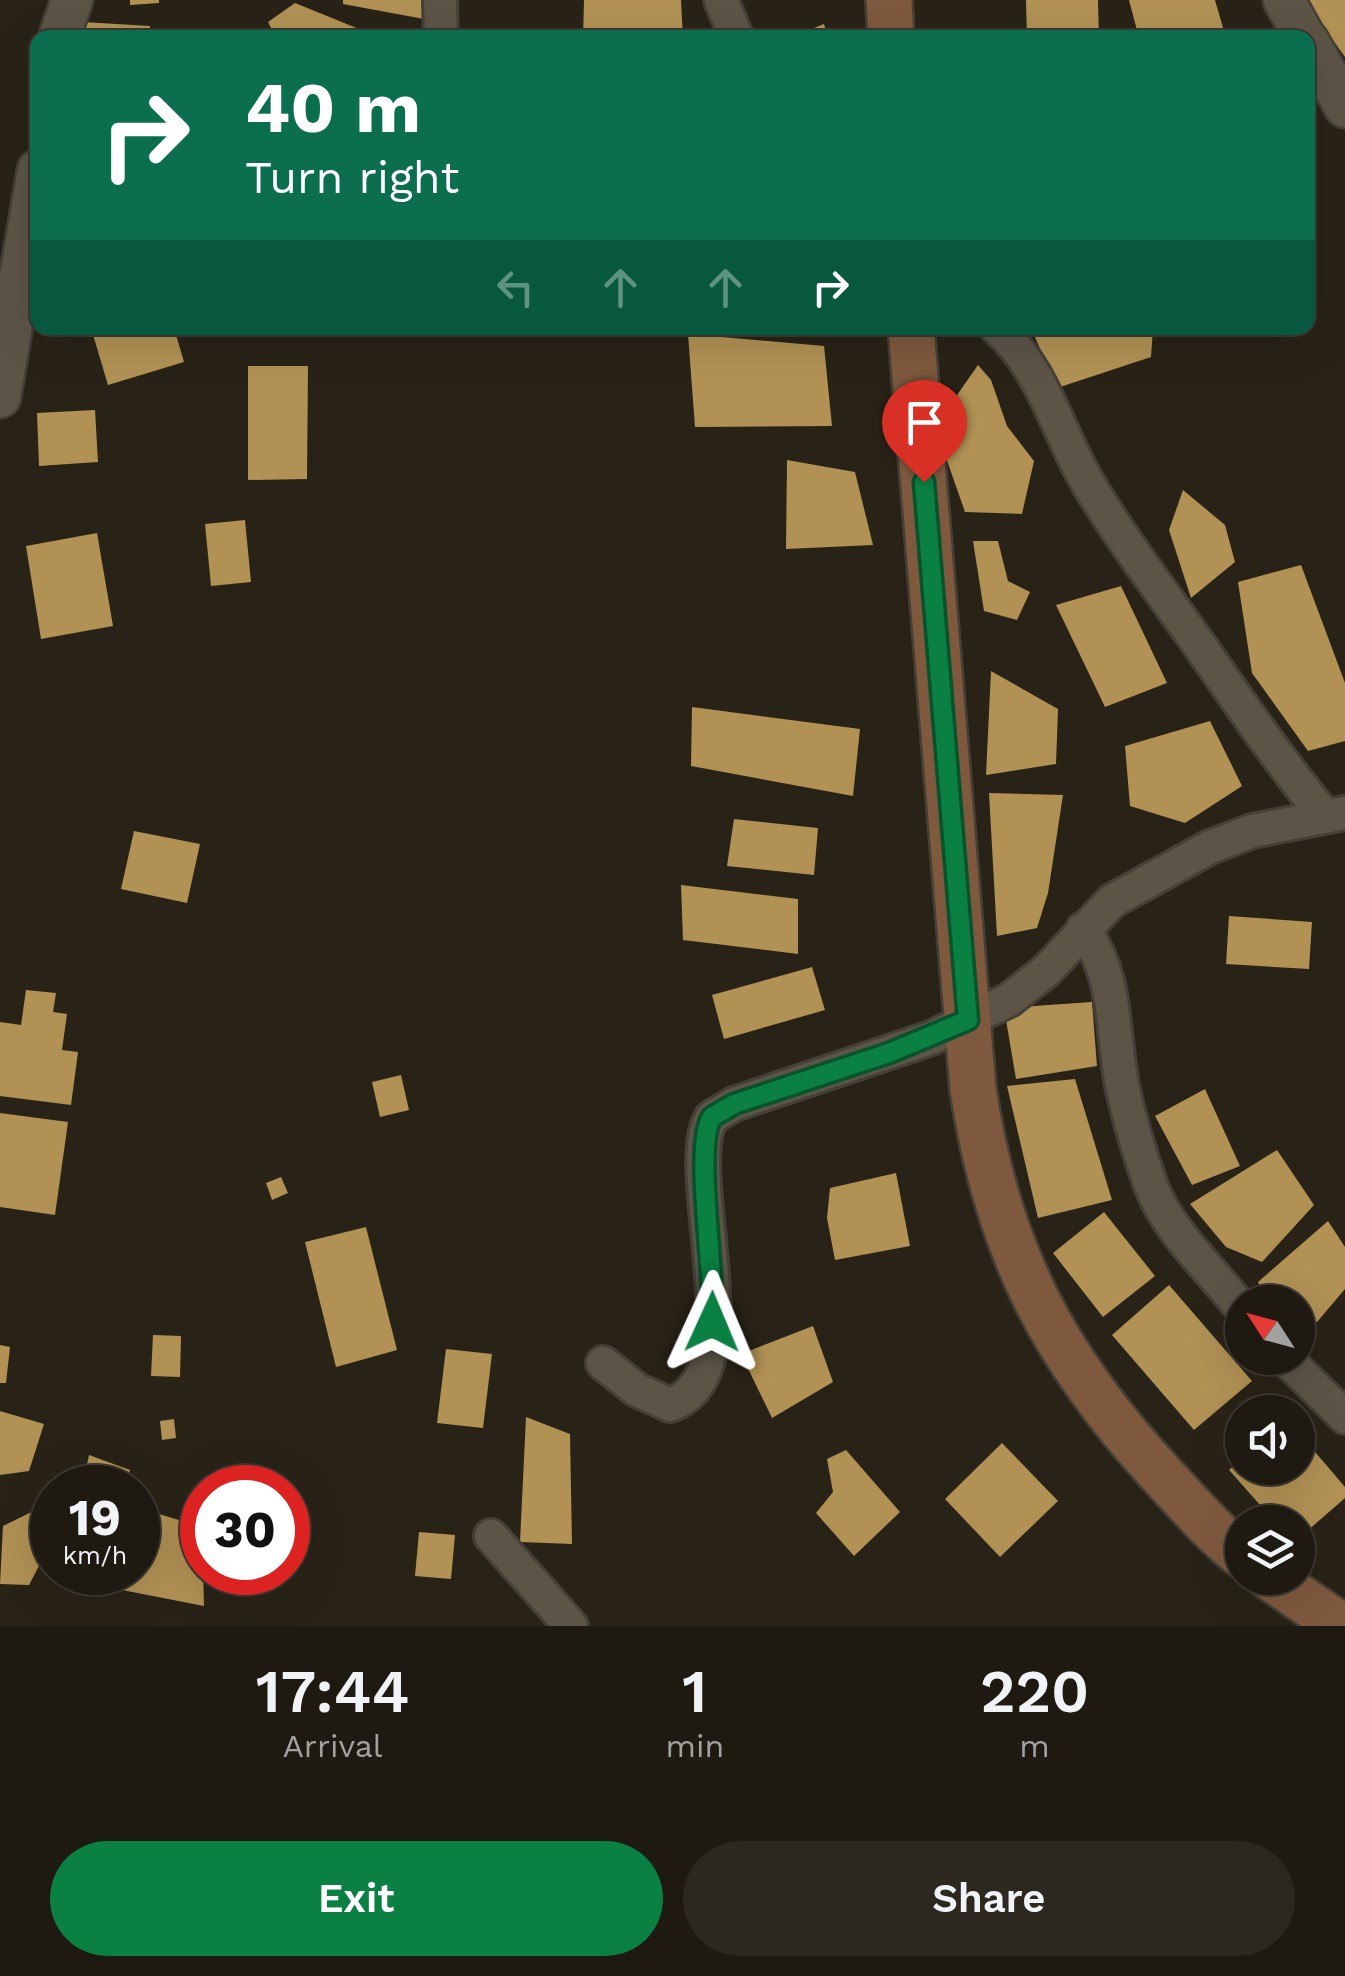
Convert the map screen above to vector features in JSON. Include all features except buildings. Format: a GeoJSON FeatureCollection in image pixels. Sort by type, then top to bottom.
{"type":"FeatureCollection","features":[{"type":"Feature","properties":{"kind":"main road"},"geometry":{"type":"LineString","coordinates":[[889,0],[891,30]]}},
{"type":"Feature","properties":{"kind":"main road"},"geometry":{"type":"LineString","coordinates":[[912,335],[976,1106],[990,1175],[1043,1319],[1110,1418],[1225,1537]]}},
{"type":"Feature","properties":{"kind":"main road"},"geometry":{"type":"LineString","coordinates":[[1296,1595],[1341,1626]]}},
{"type":"Feature","properties":{"kind":"street"},"geometry":{"type":"LineString","coordinates":[[63,30],[72,0]]}},
{"type":"Feature","properties":{"kind":"street"},"geometry":{"type":"LineString","coordinates":[[440,0],[440,30]]}},
{"type":"Feature","properties":{"kind":"street"},"geometry":{"type":"LineString","coordinates":[[721,0],[734,30]]}},
{"type":"Feature","properties":{"kind":"street"},"geometry":{"type":"LineString","coordinates":[[1284,0],[1301,30]]}},
{"type":"Feature","properties":{"kind":"street"},"geometry":{"type":"LineString","coordinates":[[1315,55],[1345,107]]}},
{"type":"Feature","properties":{"kind":"street"},"geometry":{"type":"LineString","coordinates":[[0,398],[30,218]]}},
{"type":"Feature","properties":{"kind":"street"},"geometry":{"type":"LineString","coordinates":[[1005,335],[1016,344],[1036,376],[1060,432],[1108,516],[1285,769],[1335,814]]}},
{"type":"Feature","properties":{"kind":"street"},"geometry":{"type":"LineString","coordinates":[[603,1362],[637,1390],[670,1406],[691,1397],[700,1379],[714,1295],[704,1146],[712,1117],[734,1104],[889,1053],[1009,1000],[1046,971],[1112,901],[1210,847],[1252,831],[1335,814]]}},
{"type":"Feature","properties":{"kind":"street"},"geometry":{"type":"LineString","coordinates":[[1083,928],[1098,949],[1110,981],[1123,1089],[1153,1190],[1162,1209],[1225,1288]]}},
{"type":"Feature","properties":{"kind":"street"},"geometry":{"type":"LineString","coordinates":[[1302,1375],[1345,1417]]}},
{"type":"Feature","properties":{"kind":"street"},"geometry":{"type":"LineString","coordinates":[[492,1536],[570,1626]]}},
{"type":"Feature","properties":{"kind":"route"},"geometry":{"type":"LineString","coordinates":[[712,1322],[714,1295],[704,1146],[706,1126],[712,1117],[734,1104],[931,1038],[968,1020],[924,482]]}}]}
